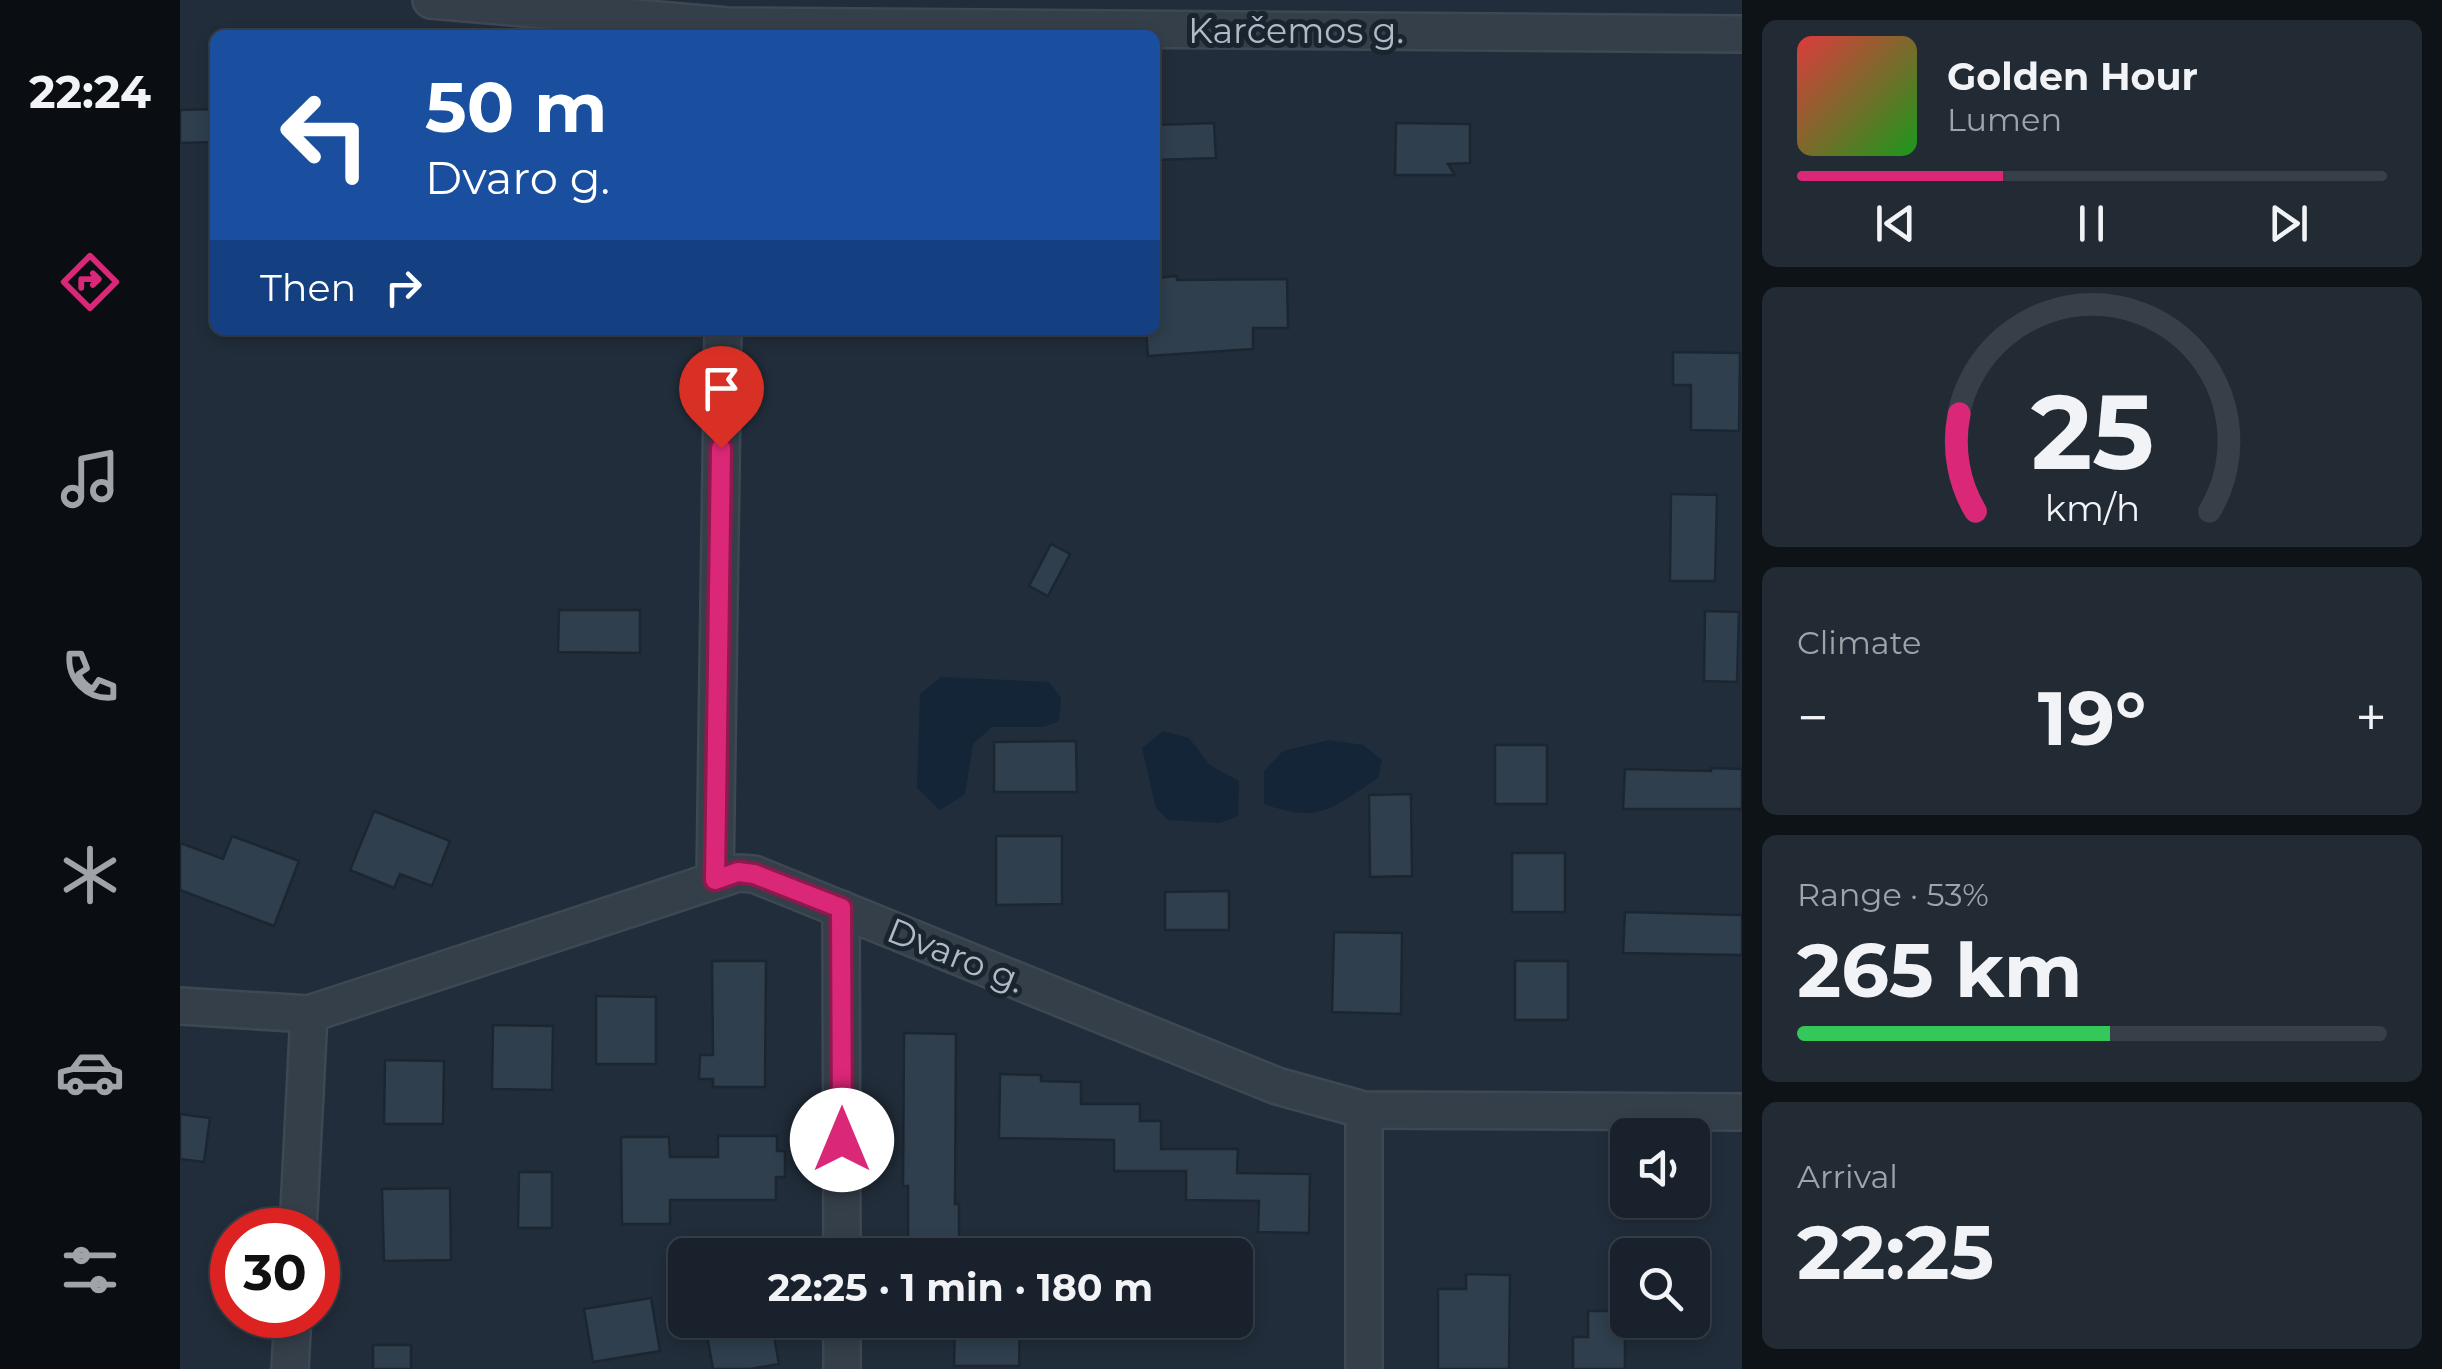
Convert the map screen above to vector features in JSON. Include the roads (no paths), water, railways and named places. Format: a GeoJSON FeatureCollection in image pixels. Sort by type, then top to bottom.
{"type":"FeatureCollection","features":[{"type":"Feature","properties":{"kind":"street","name":"Karčemos g."},"geometry":{"type":"LineString","coordinates":[[430,0],[727,20],[1742,34]]}},
{"type":"Feature","properties":{"kind":"street"},"geometry":{"type":"LineString","coordinates":[[715,880],[722,335]]}},
{"type":"Feature","properties":{"kind":"street","name":"Dvaro g."},"geometry":{"type":"LineString","coordinates":[[180,1006],[309,1014],[738,872],[754,874],[841,908],[1322,1101],[1364,1110],[1742,1112]]}},
{"type":"Feature","properties":{"kind":"street"},"geometry":{"type":"LineString","coordinates":[[841,908],[842,1238]]}},
{"type":"Feature","properties":{"kind":"street"},"geometry":{"type":"LineString","coordinates":[[299,1208],[309,1014]]}},
{"type":"Feature","properties":{"kind":"street"},"geometry":{"type":"LineString","coordinates":[[1364,1110],[1364,1369]]}},
{"type":"Feature","properties":{"kind":"street"},"geometry":{"type":"LineString","coordinates":[[290,1369],[292,1338]]}},
{"type":"Feature","properties":{"kind":"street"},"geometry":{"type":"LineString","coordinates":[[842,1338],[842,1369]]}},
{"type":"Feature","properties":{"kind":"water"},"geometry":{"type":"Polygon","coordinates":[[[941,677],[1049,682],[1061,698],[1059,721],[1044,727],[992,727],[973,744],[965,794],[940,810],[917,788],[920,694],[941,677]]]}},
{"type":"Feature","properties":{"kind":"water"},"geometry":{"type":"Polygon","coordinates":[[[1163,731],[1189,738],[1210,765],[1239,781],[1238,816],[1220,823],[1168,820],[1156,808],[1142,748],[1163,731]]]}},
{"type":"Feature","properties":{"kind":"water"},"geometry":{"type":"Polygon","coordinates":[[[1329,740],[1363,745],[1382,760],[1378,778],[1325,810],[1299,813],[1264,804],[1264,771],[1283,751],[1329,740]]]}}]}
